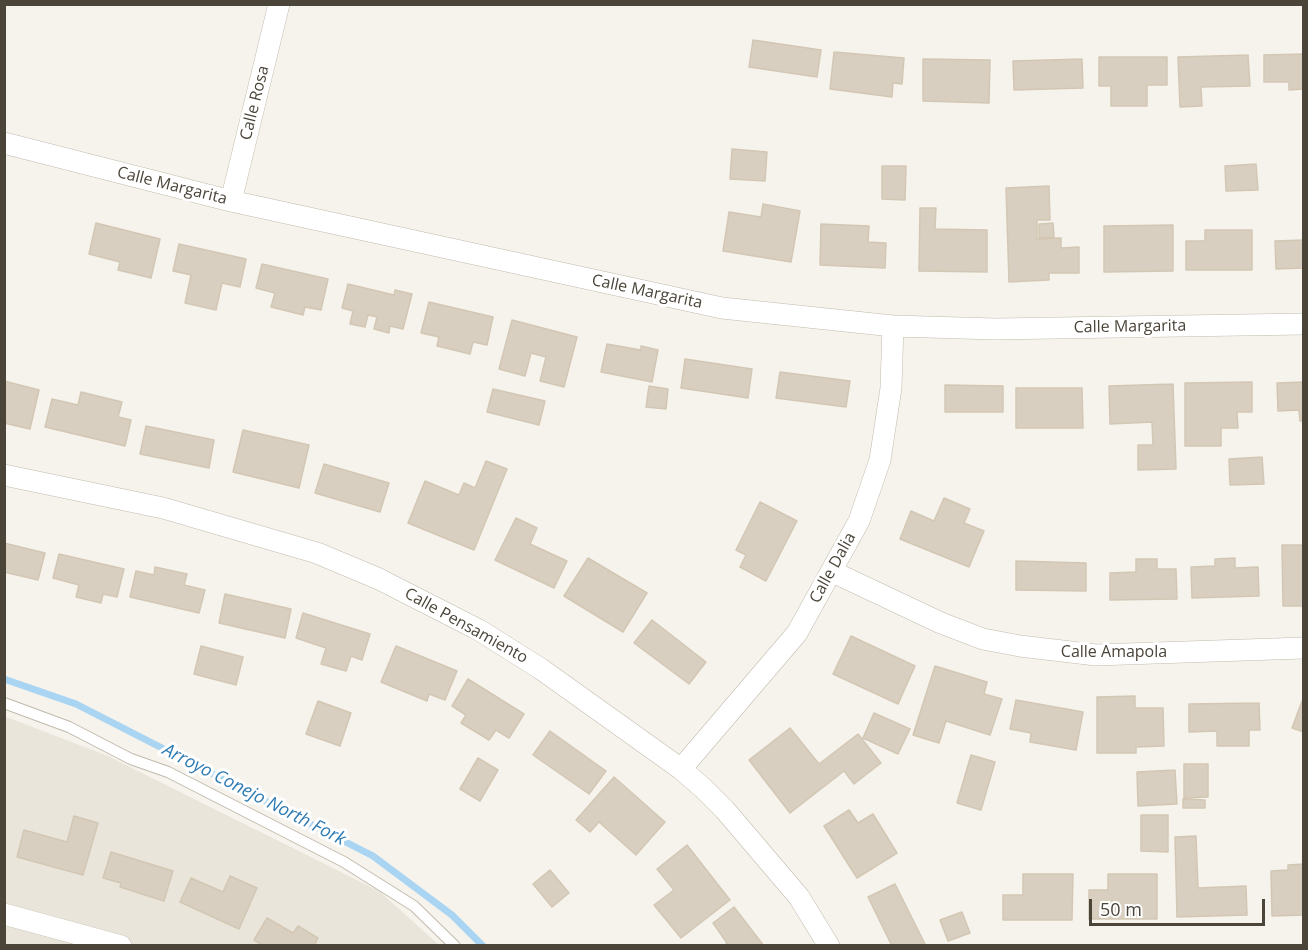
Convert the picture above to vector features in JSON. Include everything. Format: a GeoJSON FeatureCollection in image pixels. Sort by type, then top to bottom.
{"type":"FeatureCollection","features":[{"type":"Feature","properties":{"kind":"street","name":"Calle Rosa"},"geometry":{"type":"LineString","coordinates":[[231,201],[279,4]]}},
{"type":"Feature","properties":{"kind":"street","name":"Calle Margarita"},"geometry":{"type":"LineString","coordinates":[[4,143],[231,201],[722,308],[893,326],[995,329],[1304,324]]}},
{"type":"Feature","properties":{"kind":"street","name":"Calle Dalia"},"geometry":{"type":"LineString","coordinates":[[681,769],[797,633],[833,572],[859,520],[880,460],[891,388],[893,326]]}},
{"type":"Feature","properties":{"kind":"street","name":"Calle Pensamiento"},"geometry":{"type":"LineString","coordinates":[[4,475],[163,508],[265,536],[317,553],[379,579],[479,630],[541,669],[681,769],[725,810],[799,897],[829,945]]}},
{"type":"Feature","properties":{"kind":"street","name":"Calle Amapola"},"geometry":{"type":"LineString","coordinates":[[833,572],[941,623],[983,639],[1029,648],[1096,655],[1304,648]]}},
{"type":"Feature","properties":{"kind":"street"},"geometry":{"type":"LineString","coordinates":[[4,914],[121,945]]}},
{"type":"Feature","properties":{"kind":"lane"},"geometry":{"type":"LineString","coordinates":[[4,703],[69,728],[131,759],[168,772],[345,862],[414,906],[455,945]]}},
{"type":"Feature","properties":{"kind":"shaded area"},"geometry":{"type":"Polygon","coordinates":[[[4,716],[108,756],[379,891],[439,945],[5,945],[4,716]]]}},
{"type":"Feature","properties":{"kind":"building"},"geometry":{"type":"Polygon","coordinates":[[[753,40],[821,50],[817,77],[749,67],[753,40]]]}},
{"type":"Feature","properties":{"kind":"building"},"geometry":{"type":"Polygon","coordinates":[[[834,52],[904,58],[902,84],[893,83],[892,97],[830,89],[834,52]]]}},
{"type":"Feature","properties":{"kind":"building"},"geometry":{"type":"Polygon","coordinates":[[[1304,54],[1304,89],[1289,90],[1289,82],[1264,82],[1264,55],[1304,54]]]}},
{"type":"Feature","properties":{"kind":"building"},"geometry":{"type":"Polygon","coordinates":[[[1248,55],[1250,86],[1201,87],[1202,106],[1180,107],[1178,57],[1248,55]]]}},
{"type":"Feature","properties":{"kind":"building"},"geometry":{"type":"Polygon","coordinates":[[[1099,57],[1167,57],[1167,85],[1147,85],[1147,106],[1111,106],[1111,86],[1099,86],[1099,57]]]}},
{"type":"Feature","properties":{"kind":"building"},"geometry":{"type":"Polygon","coordinates":[[[923,59],[990,60],[989,103],[923,101],[923,59]]]}},
{"type":"Feature","properties":{"kind":"building"},"geometry":{"type":"Polygon","coordinates":[[[1082,59],[1083,88],[1014,90],[1013,61],[1082,59]]]}},
{"type":"Feature","properties":{"kind":"building"},"geometry":{"type":"Polygon","coordinates":[[[732,149],[767,152],[765,181],[730,179],[732,149]]]}},
{"type":"Feature","properties":{"kind":"building"},"geometry":{"type":"Polygon","coordinates":[[[1256,164],[1258,190],[1226,191],[1225,166],[1256,164]]]}},
{"type":"Feature","properties":{"kind":"building"},"geometry":{"type":"Polygon","coordinates":[[[882,166],[906,166],[905,200],[882,199],[882,166]]]}},
{"type":"Feature","properties":{"kind":"building"},"geometry":{"type":"Polygon","coordinates":[[[1049,186],[1050,220],[1037,220],[1037,239],[1061,238],[1061,248],[1079,247],[1079,273],[1049,273],[1049,280],[1009,282],[1006,188],[1049,186]]]}},
{"type":"Feature","properties":{"kind":"building"},"geometry":{"type":"Polygon","coordinates":[[[763,204],[800,211],[791,262],[723,251],[729,212],[761,217],[763,204]]]}},
{"type":"Feature","properties":{"kind":"building"},"geometry":{"type":"Polygon","coordinates":[[[920,208],[936,208],[935,229],[987,230],[987,272],[919,271],[920,208]]]}},
{"type":"Feature","properties":{"kind":"building"},"geometry":{"type":"Polygon","coordinates":[[[96,223],[160,239],[151,278],[118,270],[120,262],[89,254],[96,223]]]}},
{"type":"Feature","properties":{"kind":"building"},"geometry":{"type":"Polygon","coordinates":[[[1053,223],[1054,237],[1039,238],[1039,224],[1053,223]]]}},
{"type":"Feature","properties":{"kind":"building"},"geometry":{"type":"Polygon","coordinates":[[[821,224],[869,226],[868,242],[886,243],[885,268],[820,265],[821,224]]]}},
{"type":"Feature","properties":{"kind":"building"},"geometry":{"type":"Polygon","coordinates":[[[1173,225],[1173,271],[1104,272],[1104,226],[1173,225]]]}},
{"type":"Feature","properties":{"kind":"building"},"geometry":{"type":"Polygon","coordinates":[[[1205,230],[1252,230],[1252,270],[1186,270],[1186,241],[1205,241],[1205,230]]]}},
{"type":"Feature","properties":{"kind":"building"},"geometry":{"type":"Polygon","coordinates":[[[1304,240],[1304,268],[1276,269],[1275,241],[1304,240]]]}},
{"type":"Feature","properties":{"kind":"building"},"geometry":{"type":"Polygon","coordinates":[[[179,244],[246,259],[240,287],[222,283],[216,310],[185,303],[191,275],[173,271],[179,244]]]}},
{"type":"Feature","properties":{"kind":"building"},"geometry":{"type":"Polygon","coordinates":[[[262,264],[328,279],[321,310],[305,307],[303,315],[271,307],[275,293],[256,288],[262,264]]]}},
{"type":"Feature","properties":{"kind":"building"},"geometry":{"type":"Polygon","coordinates":[[[348,284],[394,295],[395,290],[412,294],[403,329],[390,326],[389,333],[374,329],[377,317],[368,315],[365,327],[350,324],[353,311],[342,308],[348,284]]]}},
{"type":"Feature","properties":{"kind":"building"},"geometry":{"type":"Polygon","coordinates":[[[429,302],[493,317],[487,345],[473,342],[470,354],[437,346],[439,337],[421,333],[429,302]]]}},
{"type":"Feature","properties":{"kind":"building"},"geometry":{"type":"Polygon","coordinates":[[[512,320],[577,337],[564,387],[540,381],[546,357],[531,353],[525,376],[499,369],[512,320]]]}},
{"type":"Feature","properties":{"kind":"building"},"geometry":{"type":"Polygon","coordinates":[[[607,344],[641,350],[641,346],[658,350],[652,382],[601,372],[607,344]]]}},
{"type":"Feature","properties":{"kind":"building"},"geometry":{"type":"Polygon","coordinates":[[[685,359],[752,369],[748,398],[681,388],[685,359]]]}},
{"type":"Feature","properties":{"kind":"building"},"geometry":{"type":"Polygon","coordinates":[[[780,372],[850,381],[846,407],[776,398],[780,372]]]}},
{"type":"Feature","properties":{"kind":"building"},"geometry":{"type":"Polygon","coordinates":[[[4,381],[39,390],[30,429],[4,423],[4,381]]]}},
{"type":"Feature","properties":{"kind":"building"},"geometry":{"type":"Polygon","coordinates":[[[1252,382],[1252,412],[1237,412],[1238,428],[1221,428],[1221,446],[1185,446],[1185,383],[1252,382]]]}},
{"type":"Feature","properties":{"kind":"building"},"geometry":{"type":"Polygon","coordinates":[[[1304,382],[1304,421],[1300,421],[1299,410],[1278,411],[1277,383],[1304,382]]]}},
{"type":"Feature","properties":{"kind":"building"},"geometry":{"type":"Polygon","coordinates":[[[1173,384],[1176,469],[1138,470],[1138,445],[1153,445],[1152,422],[1110,424],[1109,386],[1173,384]]]}},
{"type":"Feature","properties":{"kind":"building"},"geometry":{"type":"Polygon","coordinates":[[[945,385],[1003,386],[1003,412],[945,412],[945,385]]]}},
{"type":"Feature","properties":{"kind":"building"},"geometry":{"type":"Polygon","coordinates":[[[649,386],[668,389],[666,409],[646,407],[649,386]]]}},
{"type":"Feature","properties":{"kind":"building"},"geometry":{"type":"Polygon","coordinates":[[[1016,388],[1082,388],[1083,428],[1016,428],[1016,388]]]}},
{"type":"Feature","properties":{"kind":"building"},"geometry":{"type":"Polygon","coordinates":[[[493,389],[545,401],[539,425],[487,412],[493,389]]]}},
{"type":"Feature","properties":{"kind":"building"},"geometry":{"type":"Polygon","coordinates":[[[81,392],[122,402],[118,417],[131,420],[125,446],[45,427],[52,399],[78,405],[81,392]]]}},
{"type":"Feature","properties":{"kind":"building"},"geometry":{"type":"Polygon","coordinates":[[[146,426],[214,440],[209,468],[140,454],[146,426]]]}},
{"type":"Feature","properties":{"kind":"building"},"geometry":{"type":"Polygon","coordinates":[[[243,430],[309,445],[299,488],[233,472],[243,430]]]}},
{"type":"Feature","properties":{"kind":"building"},"geometry":{"type":"Polygon","coordinates":[[[1262,457],[1264,484],[1230,485],[1229,459],[1262,457]]]}},
{"type":"Feature","properties":{"kind":"building"},"geometry":{"type":"Polygon","coordinates":[[[486,461],[507,469],[474,550],[408,523],[425,481],[459,495],[464,483],[475,488],[486,461]]]}},
{"type":"Feature","properties":{"kind":"building"},"geometry":{"type":"Polygon","coordinates":[[[324,464],[389,483],[380,512],[315,493],[324,464]]]}},
{"type":"Feature","properties":{"kind":"building"},"geometry":{"type":"Polygon","coordinates":[[[944,498],[970,509],[964,523],[984,531],[969,567],[900,539],[911,511],[934,521],[944,498]]]}},
{"type":"Feature","properties":{"kind":"building"},"geometry":{"type":"Polygon","coordinates":[[[760,502],[797,521],[766,581],[740,567],[746,555],[736,550],[760,502]]]}},
{"type":"Feature","properties":{"kind":"building"},"geometry":{"type":"Polygon","coordinates":[[[516,518],[537,528],[530,544],[567,561],[554,588],[495,560],[516,518]]]}},
{"type":"Feature","properties":{"kind":"building"},"geometry":{"type":"Polygon","coordinates":[[[4,543],[45,553],[38,580],[4,572],[4,543]]]}},
{"type":"Feature","properties":{"kind":"building"},"geometry":{"type":"Polygon","coordinates":[[[1282,545],[1304,545],[1304,606],[1283,606],[1282,545]]]}},
{"type":"Feature","properties":{"kind":"building"},"geometry":{"type":"Polygon","coordinates":[[[59,554],[124,569],[117,597],[103,594],[101,603],[76,597],[79,585],[53,578],[59,554]]]}},
{"type":"Feature","properties":{"kind":"building"},"geometry":{"type":"Polygon","coordinates":[[[588,558],[647,593],[623,632],[564,596],[588,558]]]}},
{"type":"Feature","properties":{"kind":"building"},"geometry":{"type":"Polygon","coordinates":[[[1235,558],[1235,568],[1258,567],[1259,596],[1192,598],[1191,567],[1215,566],[1215,559],[1235,558]]]}},
{"type":"Feature","properties":{"kind":"building"},"geometry":{"type":"Polygon","coordinates":[[[1136,559],[1157,559],[1157,569],[1176,569],[1177,599],[1110,600],[1110,573],[1136,572],[1136,559]]]}},
{"type":"Feature","properties":{"kind":"building"},"geometry":{"type":"Polygon","coordinates":[[[1016,561],[1086,563],[1086,591],[1016,590],[1016,561]]]}},
{"type":"Feature","properties":{"kind":"building"},"geometry":{"type":"Polygon","coordinates":[[[155,567],[187,574],[184,585],[205,590],[199,613],[130,597],[136,571],[154,575],[155,567]]]}},
{"type":"Feature","properties":{"kind":"building"},"geometry":{"type":"Polygon","coordinates":[[[225,594],[291,609],[285,638],[219,623],[225,594]]]}},
{"type":"Feature","properties":{"kind":"building"},"geometry":{"type":"Polygon","coordinates":[[[303,613],[370,634],[362,660],[351,656],[346,671],[321,664],[326,648],[296,638],[303,613]]]}},
{"type":"Feature","properties":{"kind":"building"},"geometry":{"type":"Polygon","coordinates":[[[652,620],[706,662],[689,684],[634,643],[652,620]]]}},
{"type":"Feature","properties":{"kind":"building"},"geometry":{"type":"Polygon","coordinates":[[[851,636],[915,666],[898,704],[833,674],[851,636]]]}},
{"type":"Feature","properties":{"kind":"building"},"geometry":{"type":"Polygon","coordinates":[[[201,646],[243,657],[236,685],[194,674],[201,646]]]}},
{"type":"Feature","properties":{"kind":"building"},"geometry":{"type":"Polygon","coordinates":[[[396,646],[457,671],[445,700],[429,694],[427,701],[381,682],[396,646]]]}},
{"type":"Feature","properties":{"kind":"building"},"geometry":{"type":"Polygon","coordinates":[[[935,666],[987,682],[984,694],[1002,699],[990,735],[946,721],[939,743],[913,735],[935,666]]]}},
{"type":"Feature","properties":{"kind":"building"},"geometry":{"type":"Polygon","coordinates":[[[468,679],[524,714],[509,738],[496,730],[489,740],[461,723],[466,715],[452,706],[468,679]]]}},
{"type":"Feature","properties":{"kind":"building"},"geometry":{"type":"Polygon","coordinates":[[[1135,696],[1135,708],[1163,708],[1164,746],[1136,747],[1136,753],[1097,753],[1097,697],[1135,696]]]}},
{"type":"Feature","properties":{"kind":"building"},"geometry":{"type":"Polygon","coordinates":[[[1016,700],[1083,712],[1076,750],[1030,742],[1031,733],[1010,729],[1016,700]]]}},
{"type":"Feature","properties":{"kind":"building"},"geometry":{"type":"Polygon","coordinates":[[[318,701],[351,713],[340,746],[306,734],[318,701]]]}},
{"type":"Feature","properties":{"kind":"building"},"geometry":{"type":"Polygon","coordinates":[[[1302,701],[1304,702],[1304,732],[1292,728],[1302,701]]]}},
{"type":"Feature","properties":{"kind":"building"},"geometry":{"type":"Polygon","coordinates":[[[1259,703],[1260,730],[1249,730],[1249,746],[1217,746],[1217,731],[1189,732],[1189,704],[1259,703]]]}},
{"type":"Feature","properties":{"kind":"building"},"geometry":{"type":"Polygon","coordinates":[[[874,713],[910,729],[898,754],[863,738],[874,713]]]}},
{"type":"Feature","properties":{"kind":"building"},"geometry":{"type":"Polygon","coordinates":[[[790,728],[819,764],[858,734],[881,763],[854,784],[844,771],[790,813],[749,760],[790,728]]]}},
{"type":"Feature","properties":{"kind":"building"},"geometry":{"type":"Polygon","coordinates":[[[550,731],[606,771],[589,794],[533,755],[550,731]]]}},
{"type":"Feature","properties":{"kind":"building"},"geometry":{"type":"Polygon","coordinates":[[[971,755],[995,762],[981,810],[957,803],[971,755]]]}},
{"type":"Feature","properties":{"kind":"building"},"geometry":{"type":"Polygon","coordinates":[[[478,758],[498,770],[480,801],[460,789],[478,758]]]}},
{"type":"Feature","properties":{"kind":"building"},"geometry":{"type":"Polygon","coordinates":[[[1184,764],[1208,764],[1208,797],[1184,798],[1184,764]]]}},
{"type":"Feature","properties":{"kind":"building"},"geometry":{"type":"Polygon","coordinates":[[[1175,770],[1177,804],[1138,806],[1137,772],[1175,770]]]}},
{"type":"Feature","properties":{"kind":"building"},"geometry":{"type":"Polygon","coordinates":[[[614,777],[665,822],[636,855],[599,822],[590,832],[576,820],[614,777]]]}},
{"type":"Feature","properties":{"kind":"building"},"geometry":{"type":"Polygon","coordinates":[[[1183,799],[1205,800],[1205,808],[1183,808],[1183,799]]]}},
{"type":"Feature","properties":{"kind":"building"},"geometry":{"type":"Polygon","coordinates":[[[849,810],[858,823],[873,814],[897,853],[857,878],[824,826],[849,810]]]}},
{"type":"Feature","properties":{"kind":"building"},"geometry":{"type":"Polygon","coordinates":[[[1141,815],[1168,815],[1168,852],[1141,851],[1141,815]]]}},
{"type":"Feature","properties":{"kind":"building"},"geometry":{"type":"Polygon","coordinates":[[[74,816],[98,823],[83,875],[17,857],[24,830],[67,842],[74,816]]]}},
{"type":"Feature","properties":{"kind":"building"},"geometry":{"type":"Polygon","coordinates":[[[1196,836],[1198,888],[1246,886],[1247,915],[1177,917],[1175,837],[1196,836]]]}},
{"type":"Feature","properties":{"kind":"building"},"geometry":{"type":"Polygon","coordinates":[[[687,845],[730,900],[681,938],[654,905],[674,890],[657,869],[687,845]]]}},
{"type":"Feature","properties":{"kind":"building"},"geometry":{"type":"Polygon","coordinates":[[[111,852],[173,871],[164,901],[120,887],[121,883],[103,878],[111,852]]]}},
{"type":"Feature","properties":{"kind":"building"},"geometry":{"type":"Polygon","coordinates":[[[1304,864],[1304,915],[1272,916],[1271,871],[1288,870],[1288,865],[1304,864]]]}},
{"type":"Feature","properties":{"kind":"building"},"geometry":{"type":"Polygon","coordinates":[[[550,870],[569,893],[552,907],[533,884],[550,870]]]}},
{"type":"Feature","properties":{"kind":"building"},"geometry":{"type":"Polygon","coordinates":[[[1023,874],[1073,874],[1072,920],[1003,920],[1003,895],[1023,895],[1023,874]]]}},
{"type":"Feature","properties":{"kind":"building"},"geometry":{"type":"Polygon","coordinates":[[[1108,874],[1157,874],[1157,919],[1089,919],[1089,890],[1108,890],[1108,874]]]}},
{"type":"Feature","properties":{"kind":"building"},"geometry":{"type":"Polygon","coordinates":[[[230,876],[257,888],[239,929],[180,902],[191,878],[223,892],[230,876]]]}},
{"type":"Feature","properties":{"kind":"building"},"geometry":{"type":"Polygon","coordinates":[[[895,884],[926,946],[892,946],[868,897],[895,884]]]}},
{"type":"Feature","properties":{"kind":"building"},"geometry":{"type":"Polygon","coordinates":[[[734,907],[764,946],[724,946],[727,943],[713,923],[734,907]]]}},
{"type":"Feature","properties":{"kind":"building"},"geometry":{"type":"Polygon","coordinates":[[[962,912],[970,933],[948,941],[940,920],[962,912]]]}},
{"type":"Feature","properties":{"kind":"building"},"geometry":{"type":"Polygon","coordinates":[[[267,918],[293,933],[298,926],[318,938],[314,946],[264,946],[254,940],[267,918]]]}},
{"type":"Feature","properties":{"kind":"waterway","name":"Arroyo Conejo North Fork"},"geometry":{"type":"LineString","coordinates":[[4,679],[76,704],[373,856],[452,915],[483,946]]}}]}
